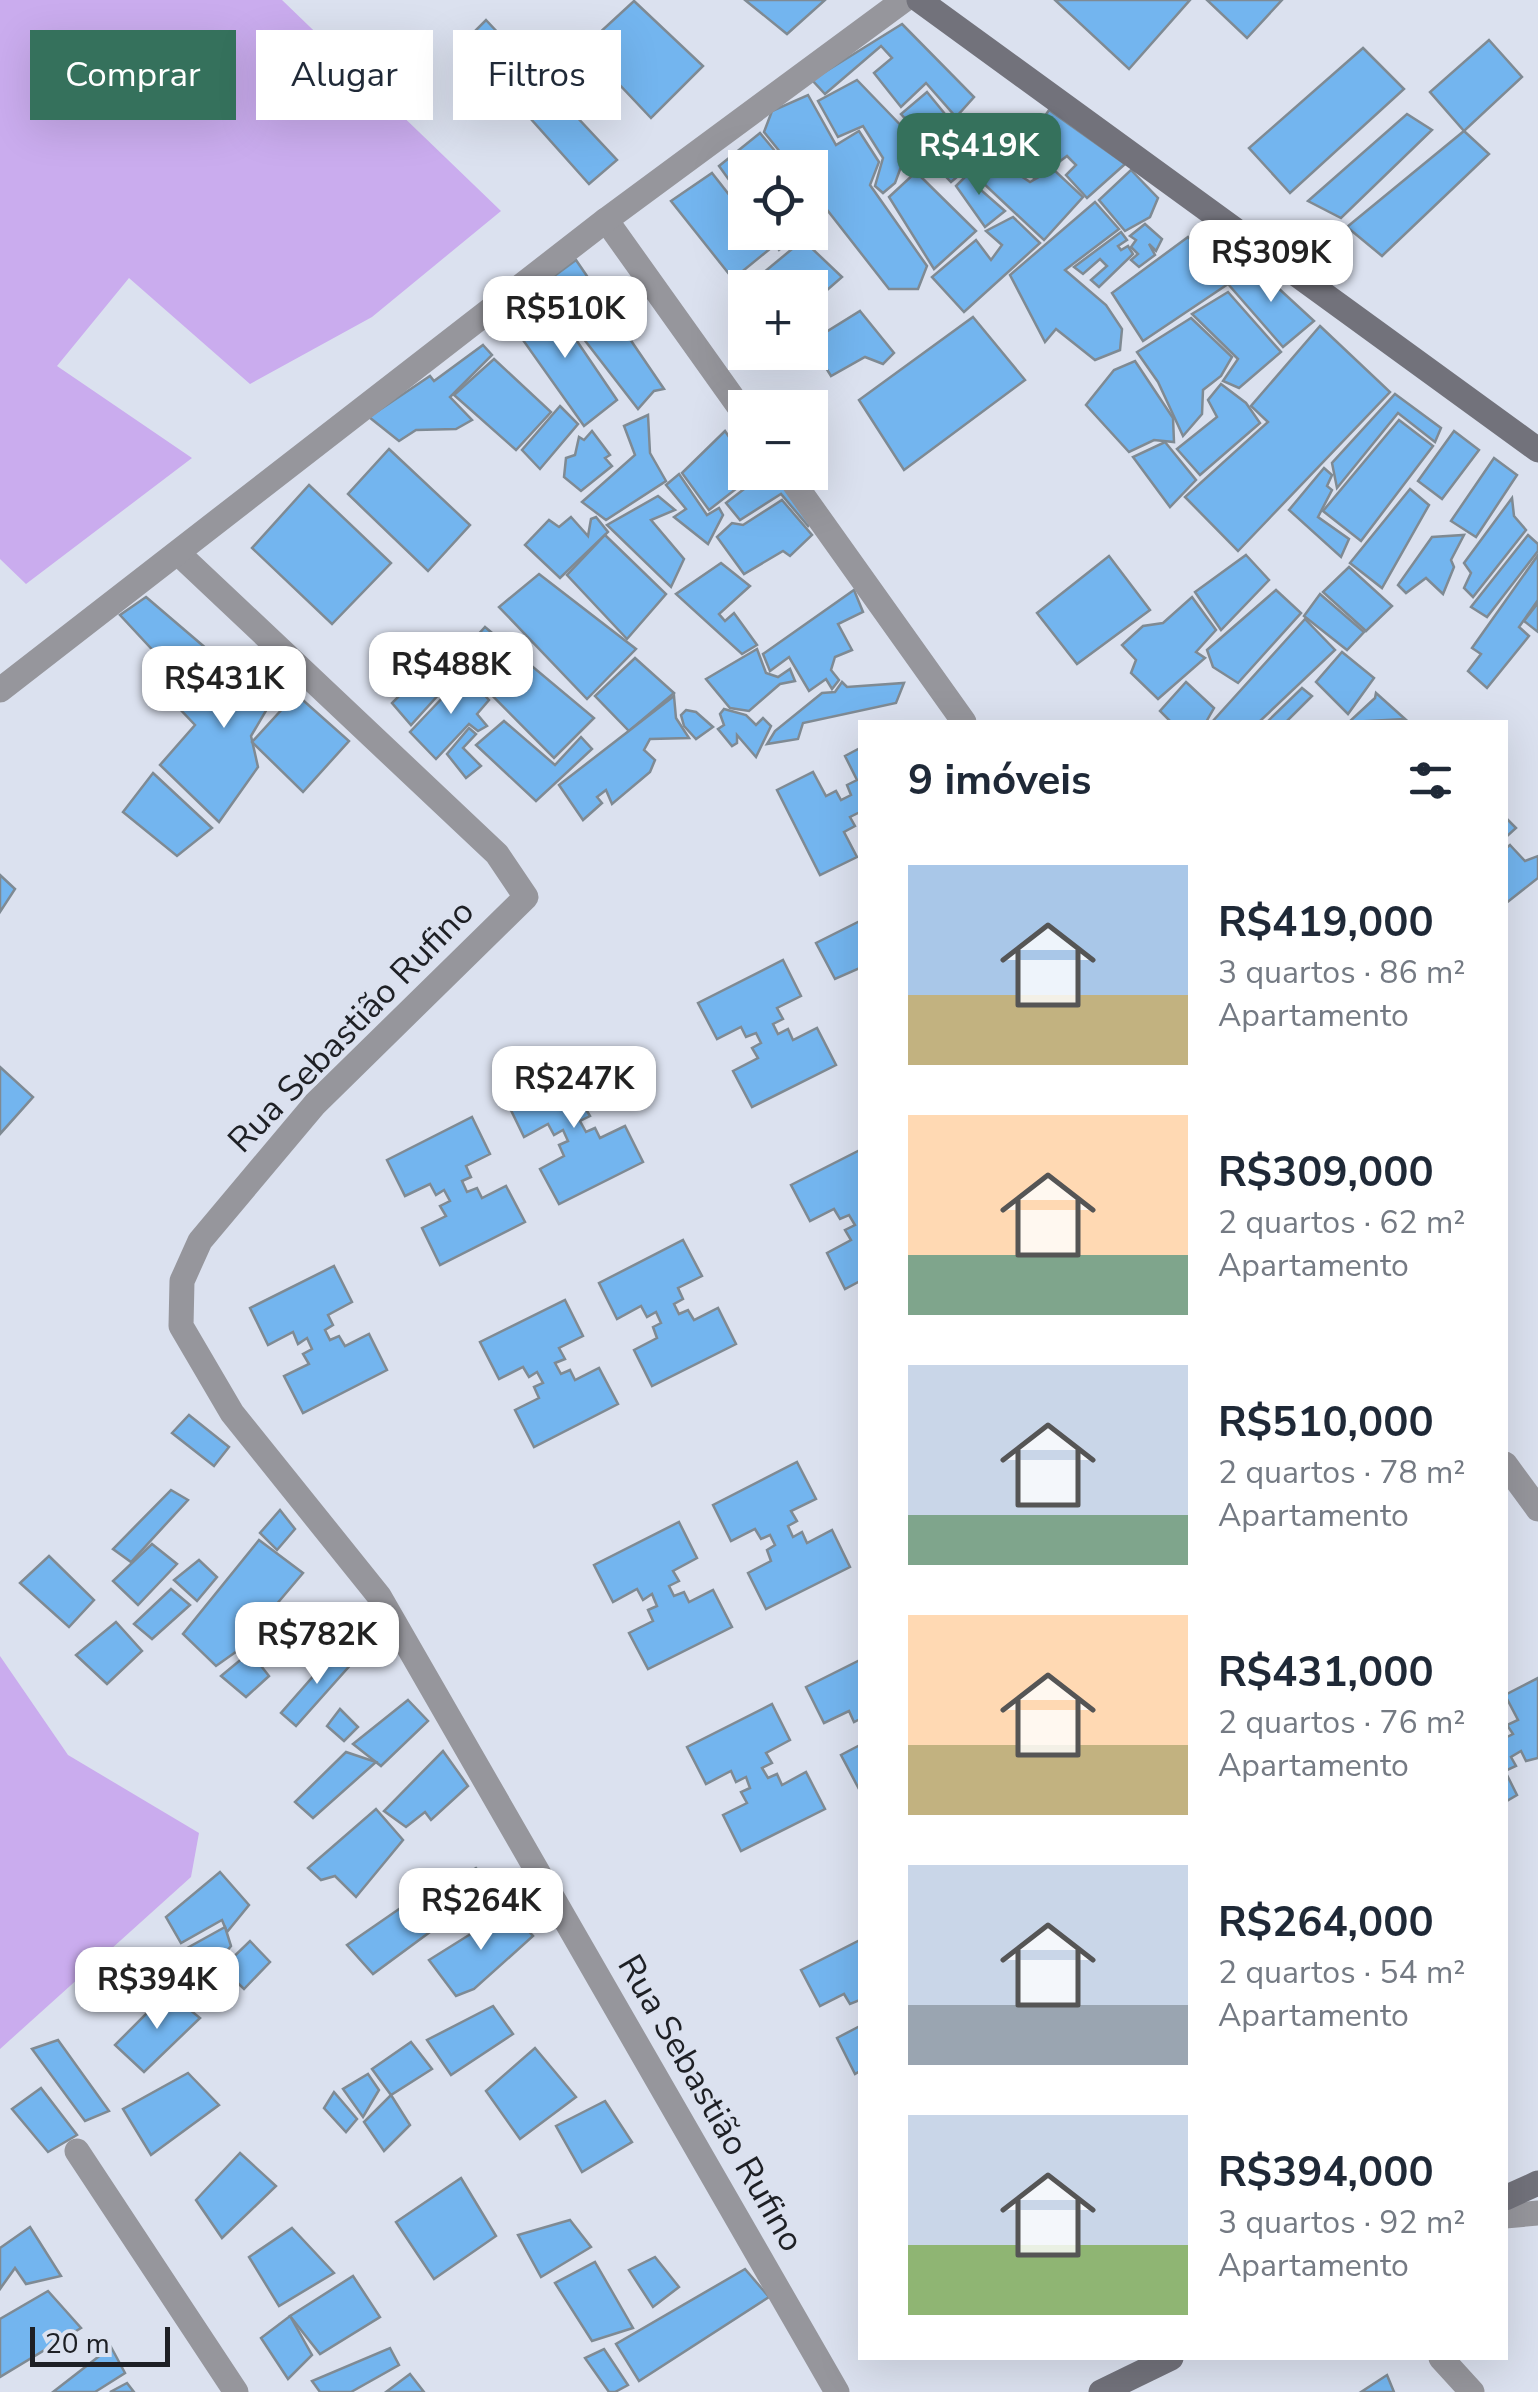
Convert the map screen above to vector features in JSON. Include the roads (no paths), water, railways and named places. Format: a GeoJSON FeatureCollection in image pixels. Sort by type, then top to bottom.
{"type":"FeatureCollection","features":[{"type":"Feature","properties":{"kind":"main road"},"geometry":{"type":"LineString","coordinates":[[919,0],[1538,450]]}},
{"type":"Feature","properties":{"kind":"main road"},"geometry":{"type":"LineString","coordinates":[[1508,2197],[1538,2183]]}},
{"type":"Feature","properties":{"kind":"main road"},"geometry":{"type":"LineString","coordinates":[[1101,2392],[1168,2360]]}},
{"type":"Feature","properties":{"kind":"street"},"geometry":{"type":"LineString","coordinates":[[0,690],[606,220],[904,0]]}},
{"type":"Feature","properties":{"kind":"street"},"geometry":{"type":"LineString","coordinates":[[606,220],[728,391]]}},
{"type":"Feature","properties":{"kind":"street"},"geometry":{"type":"LineString","coordinates":[[799,490],[963,720]]}},
{"type":"Feature","properties":{"kind":"street","name":"Rua Sebastião Rufino"},"geometry":{"type":"LineString","coordinates":[[180,554],[497,854],[526,897],[315,1104],[200,1241],[182,1282],[181,1326],[232,1413],[379,1596],[837,2392]]}},
{"type":"Feature","properties":{"kind":"street"},"geometry":{"type":"LineString","coordinates":[[1508,1468],[1538,1509]]}},
{"type":"Feature","properties":{"kind":"street"},"geometry":{"type":"LineString","coordinates":[[77,2151],[236,2392]]}},
{"type":"Feature","properties":{"kind":"street"},"geometry":{"type":"LineString","coordinates":[[1508,2216],[1538,2213]]}},
{"type":"Feature","properties":{"kind":"street"},"geometry":{"type":"LineString","coordinates":[[1443,2360],[1472,2392]]}}]}
